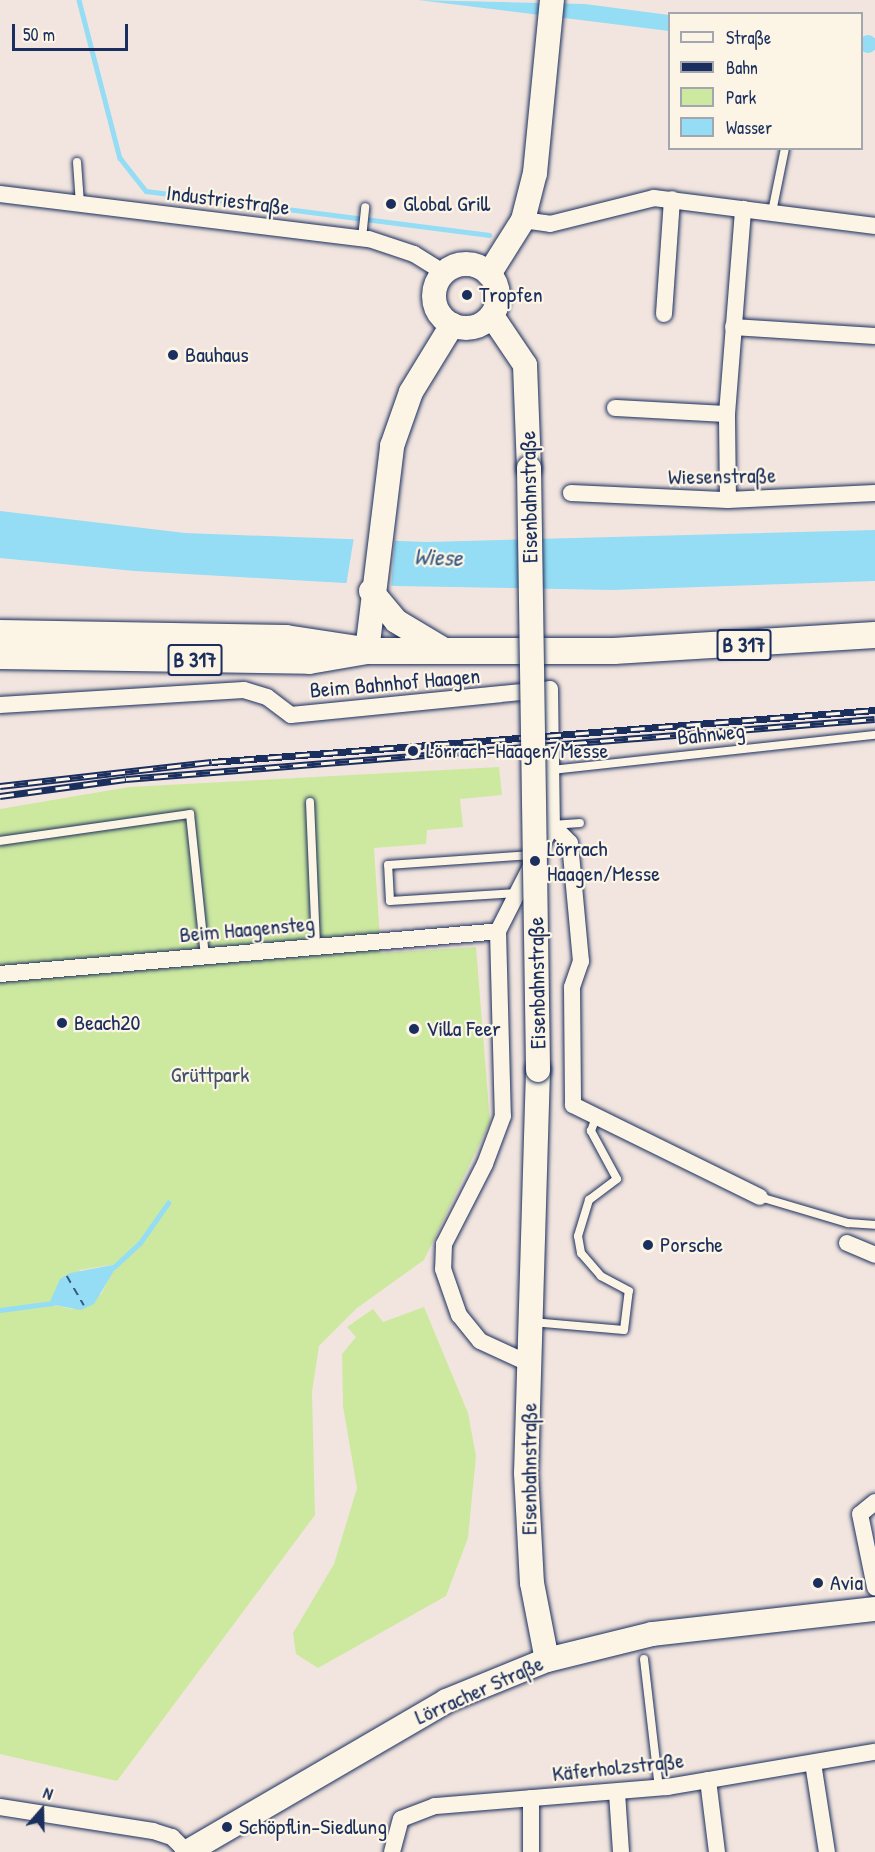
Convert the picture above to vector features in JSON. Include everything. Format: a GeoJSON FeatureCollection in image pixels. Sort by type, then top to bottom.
{"type":"FeatureCollection","features":[{"type":"Feature","properties":{"kind":"main road","name":"B 317"},"geometry":{"type":"LineString","coordinates":[[0,633],[286,638],[368,651],[614,651],[875,635]]}},
{"type":"Feature","properties":{"kind":"main road","name":"B 317"},"geometry":{"type":"LineString","coordinates":[[0,656],[309,661],[368,651]]}},
{"type":"Feature","properties":{"kind":"street"},"geometry":{"type":"LineString","coordinates":[[489,274],[523,220],[543,128],[553,26],[552,0]]}},
{"type":"Feature","properties":{"kind":"street","name":"Industriestraße"},"geometry":{"type":"LineString","coordinates":[[0,194],[362,232],[414,254],[444,273]]}},
{"type":"Feature","properties":{"kind":"street"},"geometry":{"type":"LineString","coordinates":[[523,220],[550,224],[635,199],[672,199],[875,226]]}},
{"type":"Feature","properties":{"kind":"street"},"geometry":{"type":"LineString","coordinates":[[664,314],[672,199]]}},
{"type":"Feature","properties":{"kind":"street"},"geometry":{"type":"LineString","coordinates":[[728,501],[727,414],[743,209]]}},
{"type":"Feature","properties":{"kind":"street"},"geometry":{"type":"LineString","coordinates":[[467,264],[489,274],[498,294],[492,316],[474,327],[452,325],[435,301],[444,273],[467,264]]}},
{"type":"Feature","properties":{"kind":"street","name":"Eisenbahnstraße"},"geometry":{"type":"LineString","coordinates":[[492,316],[525,365],[529,468],[538,1070],[527,1527],[547,1660]]}},
{"type":"Feature","properties":{"kind":"street"},"geometry":{"type":"LineString","coordinates":[[368,651],[375,606],[382,497],[411,392],[452,325]]}},
{"type":"Feature","properties":{"kind":"street"},"geometry":{"type":"LineString","coordinates":[[733,327],[875,336]]}},
{"type":"Feature","properties":{"kind":"street"},"geometry":{"type":"LineString","coordinates":[[615,408],[727,414]]}},
{"type":"Feature","properties":{"kind":"street","name":"Wiesenstraße"},"geometry":{"type":"LineString","coordinates":[[571,493],[728,501],[875,493]]}},
{"type":"Feature","properties":{"kind":"street"},"geometry":{"type":"LineString","coordinates":[[375,606],[446,651]]}},
{"type":"Feature","properties":{"kind":"street","name":"Beim Bahnhof Haagen"},"geometry":{"type":"LineString","coordinates":[[0,705],[244,690],[267,697],[291,715],[550,689],[551,770]]}},
{"type":"Feature","properties":{"kind":"street"},"geometry":{"type":"LineString","coordinates":[[530,1364],[480,1341],[459,1315],[442,1269],[444,1244],[485,1164],[503,1116],[498,931],[552,825],[551,770]]}},
{"type":"Feature","properties":{"kind":"street"},"geometry":{"type":"LineString","coordinates":[[552,825],[570,843],[581,961],[572,987],[573,1105],[595,1120],[760,1197]]}},
{"type":"Feature","properties":{"kind":"street","name":"Beim Haagensteg"},"geometry":{"type":"LineString","coordinates":[[0,974],[498,931]]}},
{"type":"Feature","properties":{"kind":"street"},"geometry":{"type":"LineString","coordinates":[[847,1243],[875,1255]]}},
{"type":"Feature","properties":{"kind":"street"},"geometry":{"type":"LineString","coordinates":[[875,1502],[860,1514],[875,1587]]}},
{"type":"Feature","properties":{"kind":"street","name":"Lörracher Straße"},"geometry":{"type":"LineString","coordinates":[[187,1852],[406,1722],[547,1660],[652,1634],[875,1609]]}},
{"type":"Feature","properties":{"kind":"street","name":"Käferholzstraße"},"geometry":{"type":"LineString","coordinates":[[392,1852],[394,1829],[418,1812],[478,1799],[617,1793],[875,1752]]}},
{"type":"Feature","properties":{"kind":"street"},"geometry":{"type":"LineString","coordinates":[[813,1763],[827,1852]]}},
{"type":"Feature","properties":{"kind":"street"},"geometry":{"type":"LineString","coordinates":[[708,1780],[717,1852]]}},
{"type":"Feature","properties":{"kind":"street"},"geometry":{"type":"LineString","coordinates":[[617,1793],[621,1852]]}},
{"type":"Feature","properties":{"kind":"street"},"geometry":{"type":"LineString","coordinates":[[531,1798],[531,1852]]}},
{"type":"Feature","properties":{"kind":"street"},"geometry":{"type":"LineString","coordinates":[[0,1807],[153,1831],[172,1837],[187,1852]]}},
{"type":"Feature","properties":{"kind":"lane"},"geometry":{"type":"LineString","coordinates":[[772,212],[785,150]]}},
{"type":"Feature","properties":{"kind":"lane"},"geometry":{"type":"LineString","coordinates":[[77,162],[80,204]]}},
{"type":"Feature","properties":{"kind":"lane"},"geometry":{"type":"LineString","coordinates":[[362,232],[365,207]]}},
{"type":"Feature","properties":{"kind":"lane","name":"Bahnweg"},"geometry":{"type":"LineString","coordinates":[[551,770],[875,735]]}},
{"type":"Feature","properties":{"kind":"lane"},"geometry":{"type":"LineString","coordinates":[[310,802],[316,945]]}},
{"type":"Feature","properties":{"kind":"lane"},"geometry":{"type":"LineString","coordinates":[[0,841],[190,814],[205,956]]}},
{"type":"Feature","properties":{"kind":"lane"},"geometry":{"type":"LineString","coordinates":[[552,825],[579,823]]}},
{"type":"Feature","properties":{"kind":"lane"},"geometry":{"type":"LineString","coordinates":[[519,893],[390,901],[388,865],[538,855]]}},
{"type":"Feature","properties":{"kind":"lane"},"geometry":{"type":"LineString","coordinates":[[532,1322],[624,1330],[629,1291],[601,1276],[581,1253],[578,1236],[589,1200],[617,1179],[591,1131],[595,1120]]}},
{"type":"Feature","properties":{"kind":"lane"},"geometry":{"type":"LineString","coordinates":[[760,1197],[848,1223],[875,1225]]}},
{"type":"Feature","properties":{"kind":"lane"},"geometry":{"type":"LineString","coordinates":[[644,1659],[659,1788]]}},
{"type":"Feature","properties":{"kind":"green space","name":"Grüttpark"},"geometry":{"type":"Polygon","coordinates":[[[499,767],[502,795],[460,799],[463,827],[427,830],[426,844],[374,848],[381,953],[476,947],[490,1122],[424,1260],[357,1308],[319,1346],[312,1392],[315,1515],[117,1781],[0,1754],[0,809],[129,787],[499,767]],[[117,1264],[80,1270],[49,1304],[72,1309],[101,1294],[117,1264]]]}},
{"type":"Feature","properties":{"kind":"green space"},"geometry":{"type":"Polygon","coordinates":[[[424,1307],[468,1413],[476,1456],[468,1538],[446,1596],[318,1668],[296,1654],[293,1633],[334,1564],[357,1488],[343,1406],[342,1354],[356,1337],[347,1327],[373,1309],[383,1322],[424,1307]]]}},
{"type":"Feature","properties":{"kind":"water"},"geometry":{"type":"Polygon","coordinates":[[[418,0],[585,4],[668,15],[668,31],[418,0]]]}},
{"type":"Feature","properties":{"kind":"water"},"geometry":{"type":"Polygon","coordinates":[[[868,35],[874,38],[876,47],[874,50],[868,53],[863,51],[863,37],[868,35]]]}},
{"type":"Feature","properties":{"kind":"water","name":"Wiese"},"geometry":{"type":"Polygon","coordinates":[[[0,511],[185,533],[427,542],[875,530],[875,581],[612,590],[396,586],[135,571],[0,558],[0,511]]]}},
{"type":"Feature","properties":{"kind":"water"},"geometry":{"type":"Polygon","coordinates":[[[118,1264],[94,1304],[81,1310],[49,1304],[60,1279],[70,1273],[118,1264]]]}},
{"type":"Feature","properties":{"kind":"pier"},"geometry":{"type":"Polygon","coordinates":[[[354,537],[395,538],[391,589],[346,586],[354,537]]]}},
{"type":"Feature","properties":{"kind":"waterway"},"geometry":{"type":"LineString","coordinates":[[79,0],[120,158],[146,191],[489,235]]}},
{"type":"Feature","properties":{"kind":"waterway"},"geometry":{"type":"LineString","coordinates":[[114,1267],[140,1243],[168,1203]]}},
{"type":"Feature","properties":{"kind":"waterway"},"geometry":{"type":"LineString","coordinates":[[0,1310],[53,1303]]}},
{"type":"Feature","properties":{"kind":"ferry route"},"geometry":{"type":"LineString","coordinates":[[67,1276],[84,1306]]}},
{"type":"Feature","properties":{"kind":"railway"},"geometry":{"type":"LineString","coordinates":[[0,786],[212,762],[875,710]]}},
{"type":"Feature","properties":{"kind":"railway"},"geometry":{"type":"LineString","coordinates":[[0,796],[126,779],[875,719]]}},
{"type":"Feature","properties":{"kind":"place","name":"Global Grill"},"geometry":{"type":"Point","coordinates":[391,204]}},
{"type":"Feature","properties":{"kind":"place","name":"Tropfen"},"geometry":{"type":"Point","coordinates":[467,295]}},
{"type":"Feature","properties":{"kind":"place","name":"Bauhaus"},"geometry":{"type":"Point","coordinates":[173,355]}},
{"type":"Feature","properties":{"kind":"place","name":"Lörrach-Haagen/Messe"},"geometry":{"type":"Point","coordinates":[413,751]}},
{"type":"Feature","properties":{"kind":"place","name":"Lörrach Haagen/Messe"},"geometry":{"type":"Point","coordinates":[535,861]}},
{"type":"Feature","properties":{"kind":"place","name":"Beach20"},"geometry":{"type":"Point","coordinates":[62,1023]}},
{"type":"Feature","properties":{"kind":"place","name":"Villa Feer"},"geometry":{"type":"Point","coordinates":[414,1029]}},
{"type":"Feature","properties":{"kind":"place","name":"Porsche"},"geometry":{"type":"Point","coordinates":[648,1245]}},
{"type":"Feature","properties":{"kind":"place","name":"Avia"},"geometry":{"type":"Point","coordinates":[818,1583]}},
{"type":"Feature","properties":{"kind":"place","name":"Schöpflin-Siedlung"},"geometry":{"type":"Point","coordinates":[227,1827]}}]}
